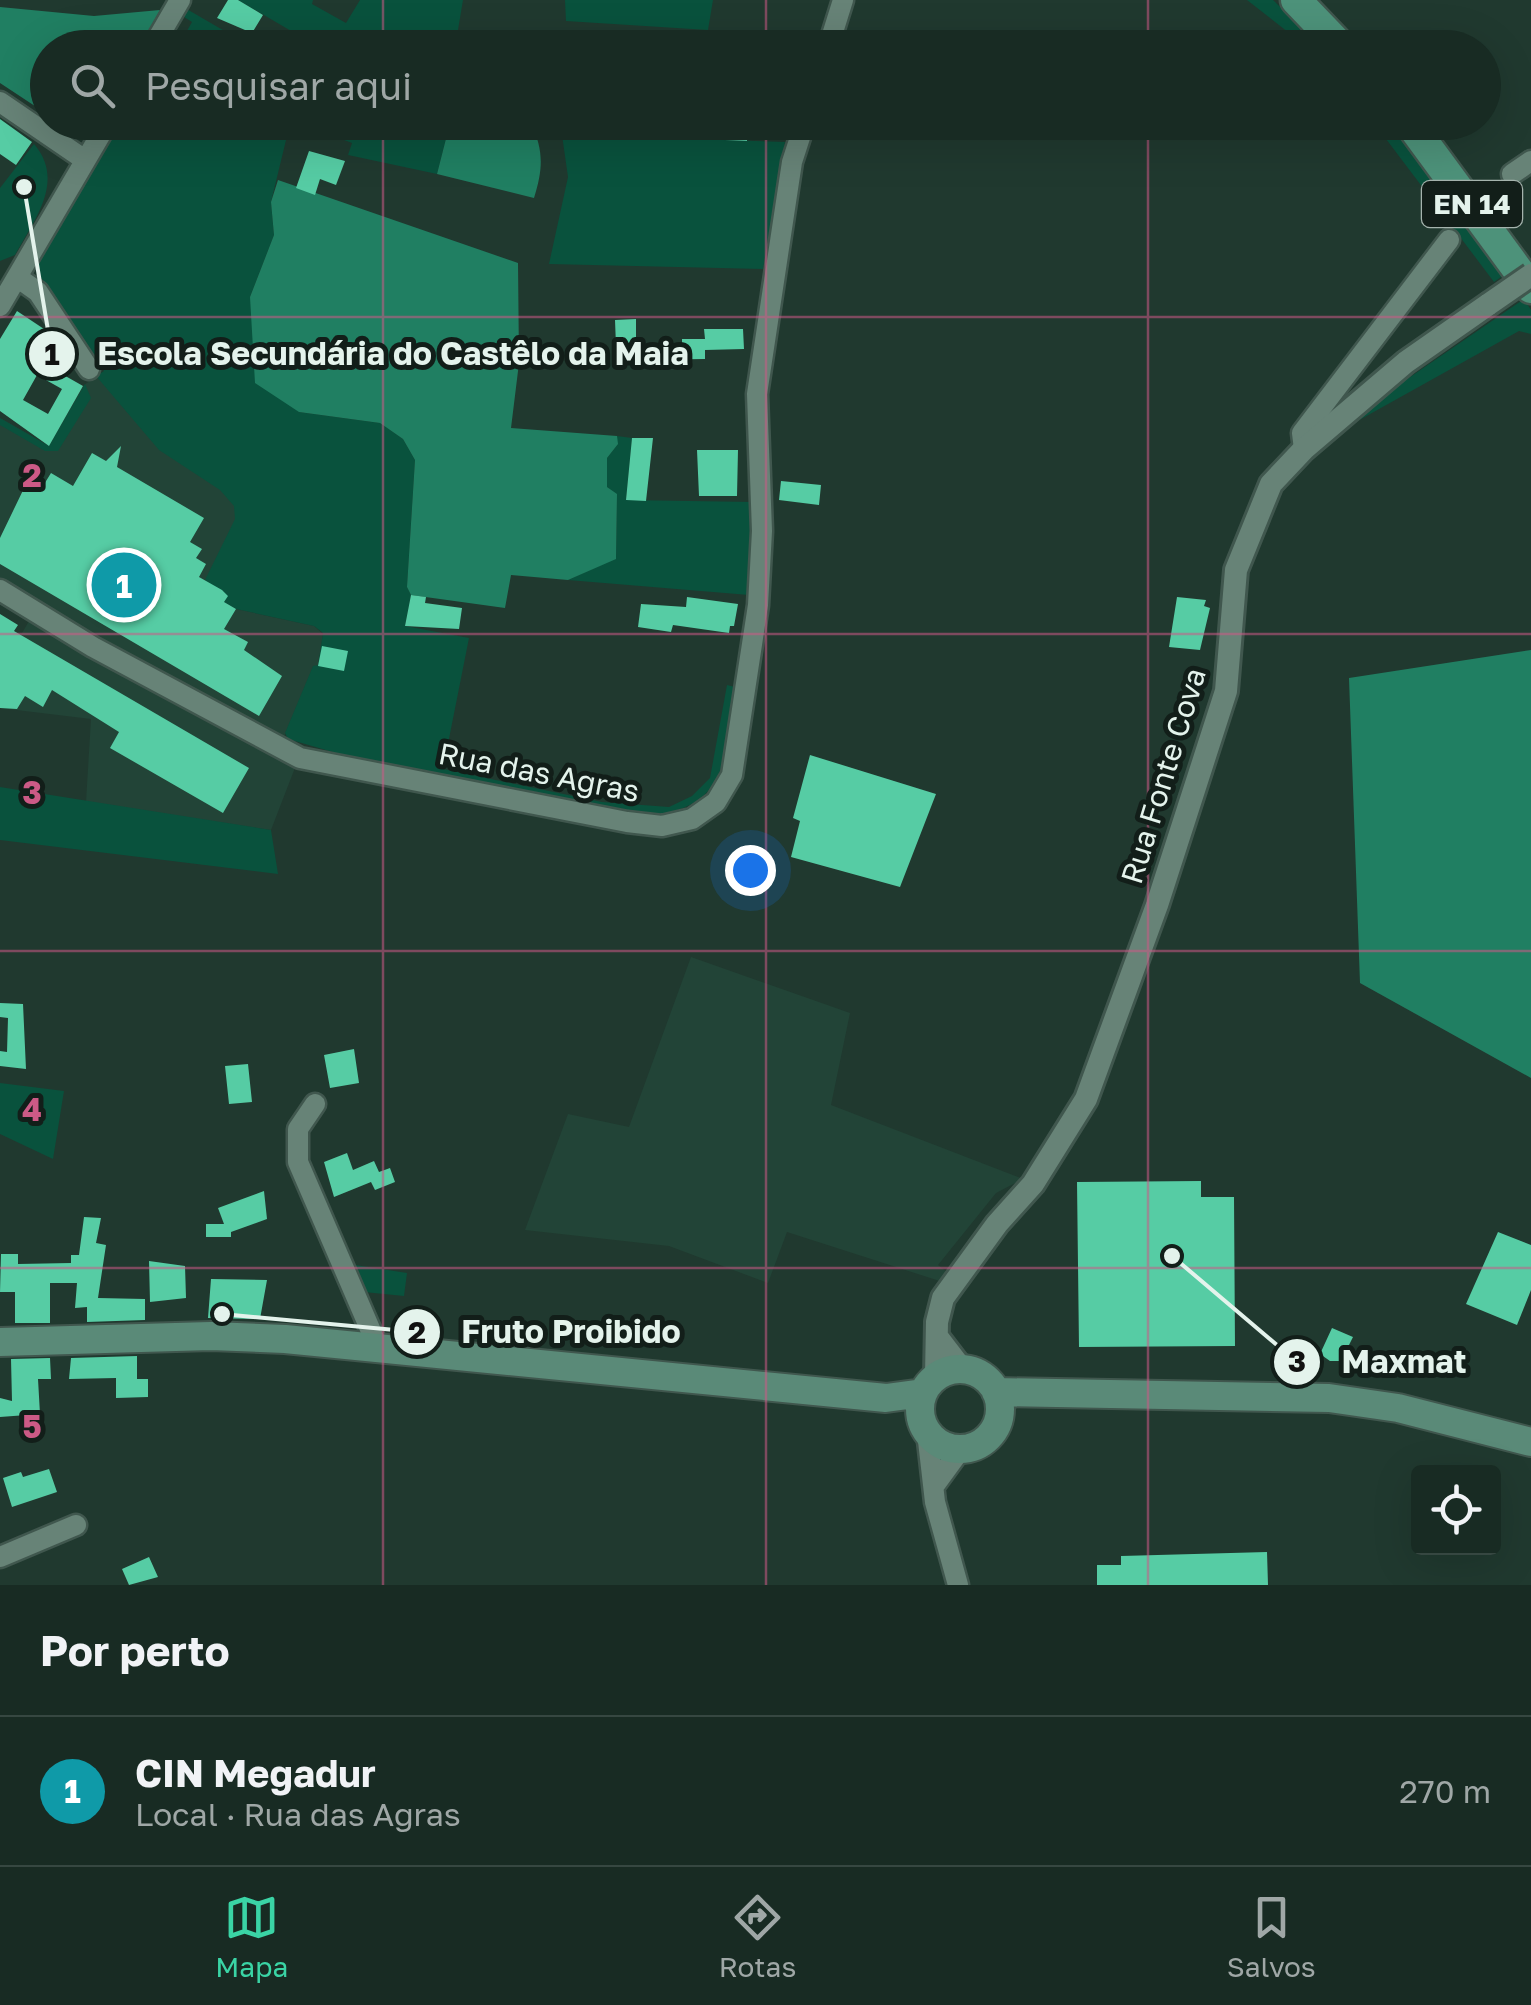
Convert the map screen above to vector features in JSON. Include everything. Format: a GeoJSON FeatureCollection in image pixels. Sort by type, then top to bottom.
{"type":"FeatureCollection","features":[{"type":"Feature","properties":{"kind":"main road"},"geometry":{"type":"LineString","coordinates":[[1296,0],[1325,30]]}},
{"type":"Feature","properties":{"kind":"main road","name":"EN 14"},"geometry":{"type":"LineString","coordinates":[[1423,140],[1531,288]]}},
{"type":"Feature","properties":{"kind":"main road"},"geometry":{"type":"LineString","coordinates":[[0,1342],[211,1336],[376,1346],[886,1398],[934,1398],[982,1375],[998,1405],[985,1441],[961,1449],[936,1442],[934,1398]]}},
{"type":"Feature","properties":{"kind":"main road"},"geometry":{"type":"LineString","coordinates":[[998,1405],[1037,1396],[1212,1393],[1329,1398],[1398,1408],[1531,1442]]}},
{"type":"Feature","properties":{"kind":"street"},"geometry":{"type":"LineString","coordinates":[[162,30],[180,0]]}},
{"type":"Feature","properties":{"kind":"street"},"geometry":{"type":"LineString","coordinates":[[834,30],[843,0]]}},
{"type":"Feature","properties":{"kind":"street"},"geometry":{"type":"LineString","coordinates":[[0,102],[30,122]]}},
{"type":"Feature","properties":{"kind":"street"},"geometry":{"type":"LineString","coordinates":[[56,140],[86,160]]}},
{"type":"Feature","properties":{"kind":"street"},"geometry":{"type":"LineString","coordinates":[[0,306],[98,140]]}},
{"type":"Feature","properties":{"kind":"street","name":"Rua das Agras"},"geometry":{"type":"LineString","coordinates":[[0,590],[93,647],[300,758],[627,822],[662,826],[692,819],[716,802],[732,775],[749,682],[762,531],[758,394],[792,162],[799,140]]}},
{"type":"Feature","properties":{"kind":"street"},"geometry":{"type":"LineString","coordinates":[[1512,174],[1531,161]]}},
{"type":"Feature","properties":{"kind":"street","name":"Rua Fonte Cova"},"geometry":{"type":"LineString","coordinates":[[934,1398],[937,1322],[943,1298],[997,1224],[1033,1184],[1086,1099],[1157,906],[1226,691],[1236,570],[1249,531],[1271,484],[1304,449],[1302,433],[1448,240]]}},
{"type":"Feature","properties":{"kind":"street"},"geometry":{"type":"LineString","coordinates":[[1304,449],[1406,362],[1531,275]]}},
{"type":"Feature","properties":{"kind":"street"},"geometry":{"type":"LineString","coordinates":[[17,277],[38,292],[89,369]]}},
{"type":"Feature","properties":{"kind":"street"},"geometry":{"type":"LineString","coordinates":[[315,1104],[298,1129],[302,1177],[376,1346]]}},
{"type":"Feature","properties":{"kind":"street"},"geometry":{"type":"LineString","coordinates":[[934,1398],[934,1486],[958,1585]]}},
{"type":"Feature","properties":{"kind":"street"},"geometry":{"type":"LineString","coordinates":[[934,1486],[961,1449]]}},
{"type":"Feature","properties":{"kind":"street"},"geometry":{"type":"LineString","coordinates":[[0,1557],[76,1525]]}},
{"type":"Feature","properties":{"kind":"shaded area"},"geometry":{"type":"Polygon","coordinates":[[[238,0],[313,0],[312,4],[346,23],[360,0],[463,0],[458,30],[289,30],[238,0]]]}},
{"type":"Feature","properties":{"kind":"shaded area"},"geometry":{"type":"Polygon","coordinates":[[[565,0],[713,0],[708,30],[566,21],[565,0]]]}},
{"type":"Feature","properties":{"kind":"shaded area"},"geometry":{"type":"Polygon","coordinates":[[[1247,0],[1273,0],[1304,30],[1285,30],[1247,0]]]}},
{"type":"Feature","properties":{"kind":"shaded area"},"geometry":{"type":"Polygon","coordinates":[[[185,8],[223,30],[187,30],[192,22],[181,15],[185,8]]]}},
{"type":"Feature","properties":{"kind":"shaded area"},"geometry":{"type":"Polygon","coordinates":[[[111,140],[286,140],[271,202],[274,235],[250,297],[299,412],[380,423],[403,439],[415,460],[407,587],[411,595],[405,626],[469,638],[443,769],[602,802],[669,807],[692,796],[710,778],[727,685],[735,687],[729,734],[719,774],[709,790],[695,802],[674,811],[647,815],[343,755],[288,739],[285,733],[313,666],[318,665],[323,633],[314,626],[236,609],[224,602],[227,597],[205,580],[235,519],[234,506],[220,490],[159,450],[96,376],[104,371],[35,269],[111,140]]]}},
{"type":"Feature","properties":{"kind":"shaded area"},"geometry":{"type":"Polygon","coordinates":[[[344,140],[446,140],[437,174],[348,155],[352,143],[344,140]]]}},
{"type":"Feature","properties":{"kind":"shaded area"},"geometry":{"type":"Polygon","coordinates":[[[563,140],[785,142],[763,269],[549,264],[568,177],[563,140]]]}},
{"type":"Feature","properties":{"kind":"shaded area"},"geometry":{"type":"Polygon","coordinates":[[[1387,140],[1402,140],[1504,275],[1494,282],[1387,140]]]}},
{"type":"Feature","properties":{"kind":"shaded area"},"geometry":{"type":"Polygon","coordinates":[[[34,144],[47,172],[44,200],[15,255],[0,261],[0,188],[34,144]]]}},
{"type":"Feature","properties":{"kind":"shaded area"},"geometry":{"type":"Polygon","coordinates":[[[1524,299],[1531,310],[1531,334],[1519,331],[1345,428],[1343,423],[1524,299]]]}},
{"type":"Feature","properties":{"kind":"shaded area"},"geometry":{"type":"Polygon","coordinates":[[[96,376],[220,485],[241,510],[228,596],[236,609],[314,626],[323,634],[318,666],[313,667],[278,751],[298,760],[271,830],[86,802],[91,719],[0,708],[0,671],[36,609],[0,588],[0,418],[49,446],[83,386],[96,376]]]}},
{"type":"Feature","properties":{"kind":"shaded area"},"geometry":{"type":"Polygon","coordinates":[[[85,384],[91,398],[58,451],[45,451],[0,425],[0,418],[49,446],[85,384]]]}},
{"type":"Feature","properties":{"kind":"shaded area"},"geometry":{"type":"Polygon","coordinates":[[[617,436],[632,438],[626,500],[753,502],[749,595],[568,580],[616,558],[617,495],[607,487],[607,458],[617,445],[617,436]]]}},
{"type":"Feature","properties":{"kind":"shaded area"},"geometry":{"type":"Polygon","coordinates":[[[0,787],[271,830],[278,874],[0,840],[0,787]]]}},
{"type":"Feature","properties":{"kind":"shaded area"},"geometry":{"type":"Polygon","coordinates":[[[691,957],[850,1013],[831,1105],[1023,1179],[996,1193],[938,1265],[947,1272],[949,1284],[787,1232],[768,1283],[669,1246],[525,1230],[568,1114],[629,1127],[691,957]]]}},
{"type":"Feature","properties":{"kind":"shaded area"},"geometry":{"type":"Polygon","coordinates":[[[0,1083],[64,1091],[53,1159],[0,1134],[0,1083]]]}},
{"type":"Feature","properties":{"kind":"shaded area"},"geometry":{"type":"Polygon","coordinates":[[[343,1263],[407,1273],[404,1296],[354,1291],[343,1263]]]}},
{"type":"Feature","properties":{"kind":"green space"},"geometry":{"type":"Polygon","coordinates":[[[0,7],[94,16],[160,10],[149,30],[30,30],[30,103],[0,83],[0,7]]]}},
{"type":"Feature","properties":{"kind":"green space"},"geometry":{"type":"Polygon","coordinates":[[[446,140],[538,142],[541,160],[534,198],[437,174],[446,140]]]}},
{"type":"Feature","properties":{"kind":"green space"},"geometry":{"type":"Polygon","coordinates":[[[278,180],[518,263],[519,363],[511,428],[617,436],[618,444],[607,458],[607,487],[617,494],[616,559],[568,580],[511,575],[505,608],[411,595],[407,587],[415,460],[403,439],[380,423],[299,412],[255,383],[250,297],[274,235],[271,202],[278,180]]]}},
{"type":"Feature","properties":{"kind":"green space"},"geometry":{"type":"Polygon","coordinates":[[[1531,650],[1531,1078],[1360,983],[1349,678],[1531,650]]]}},
{"type":"Feature","properties":{"kind":"building"},"geometry":{"type":"Polygon","coordinates":[[[228,0],[238,0],[263,15],[254,30],[217,18],[228,0]]]}},
{"type":"Feature","properties":{"kind":"building"},"geometry":{"type":"Polygon","coordinates":[[[0,119],[32,142],[16,165],[0,154],[0,119]]]}},
{"type":"Feature","properties":{"kind":"building"},"geometry":{"type":"Polygon","coordinates":[[[309,151],[345,161],[336,185],[320,179],[315,195],[296,188],[309,151]]]}},
{"type":"Feature","properties":{"kind":"building"},"geometry":{"type":"Polygon","coordinates":[[[17,311],[47,331],[32,357],[83,386],[49,446],[0,411],[0,339],[17,311]],[[37,375],[23,400],[48,414],[62,389],[37,375]]]}},
{"type":"Feature","properties":{"kind":"building"},"geometry":{"type":"Polygon","coordinates":[[[636,319],[636,345],[682,344],[682,339],[705,339],[704,329],[743,329],[744,349],[705,350],[705,359],[634,360],[634,346],[616,346],[615,320],[636,319]]]}},
{"type":"Feature","properties":{"kind":"building"},"geometry":{"type":"Polygon","coordinates":[[[632,438],[653,438],[646,501],[626,500],[632,438]]]}},
{"type":"Feature","properties":{"kind":"building"},"geometry":{"type":"Polygon","coordinates":[[[121,446],[117,467],[204,518],[190,542],[202,549],[196,558],[206,564],[199,577],[222,590],[228,596],[224,602],[236,609],[224,629],[248,642],[244,650],[282,676],[259,716],[0,564],[0,538],[27,482],[32,479],[43,486],[51,473],[73,486],[92,453],[106,461],[121,446]]]}},
{"type":"Feature","properties":{"kind":"building"},"geometry":{"type":"Polygon","coordinates":[[[697,450],[738,450],[737,496],[699,496],[697,450]]]}},
{"type":"Feature","properties":{"kind":"building"},"geometry":{"type":"Polygon","coordinates":[[[781,481],[821,485],[819,505],[779,500],[781,481]]]}},
{"type":"Feature","properties":{"kind":"building"},"geometry":{"type":"Polygon","coordinates":[[[411,595],[426,597],[425,603],[462,608],[459,629],[405,626],[411,595]]]}},
{"type":"Feature","properties":{"kind":"building"},"geometry":{"type":"Polygon","coordinates":[[[687,597],[738,604],[729,633],[673,625],[671,632],[638,627],[641,604],[686,607],[687,597]]]}},
{"type":"Feature","properties":{"kind":"building"},"geometry":{"type":"Polygon","coordinates":[[[1177,597],[1206,600],[1204,606],[1210,608],[1200,650],[1169,647],[1177,597]]]}},
{"type":"Feature","properties":{"kind":"building"},"geometry":{"type":"Polygon","coordinates":[[[0,614],[18,625],[14,631],[249,768],[223,813],[110,748],[119,732],[52,690],[43,707],[25,696],[17,709],[0,708],[0,614]]]}},
{"type":"Feature","properties":{"kind":"building"},"geometry":{"type":"Polygon","coordinates":[[[322,646],[348,651],[344,671],[318,666],[322,646]]]}},
{"type":"Feature","properties":{"kind":"building"},"geometry":{"type":"Polygon","coordinates":[[[810,755],[936,794],[900,887],[791,857],[800,821],[793,818],[810,755]]]}},
{"type":"Feature","properties":{"kind":"building"},"geometry":{"type":"Polygon","coordinates":[[[0,1003],[23,1004],[26,1069],[0,1066],[0,1051],[7,1052],[8,1018],[0,1017],[0,1003]]]}},
{"type":"Feature","properties":{"kind":"building"},"geometry":{"type":"Polygon","coordinates":[[[354,1049],[359,1083],[330,1088],[324,1055],[354,1049]]]}},
{"type":"Feature","properties":{"kind":"building"},"geometry":{"type":"Polygon","coordinates":[[[248,1064],[252,1102],[229,1104],[225,1066],[248,1064]]]}},
{"type":"Feature","properties":{"kind":"building"},"geometry":{"type":"Polygon","coordinates":[[[347,1153],[353,1170],[374,1161],[379,1172],[390,1168],[395,1182],[375,1190],[371,1182],[334,1197],[324,1162],[347,1153]]]}},
{"type":"Feature","properties":{"kind":"building"},"geometry":{"type":"Polygon","coordinates":[[[1201,1181],[1201,1197],[1234,1197],[1235,1346],[1079,1347],[1077,1182],[1201,1181]]]}},
{"type":"Feature","properties":{"kind":"building"},"geometry":{"type":"Polygon","coordinates":[[[264,1191],[267,1219],[231,1232],[231,1237],[206,1237],[206,1224],[224,1224],[218,1208],[264,1191]]]}},
{"type":"Feature","properties":{"kind":"building"},"geometry":{"type":"Polygon","coordinates":[[[84,1217],[101,1218],[96,1243],[106,1245],[98,1298],[145,1299],[145,1320],[87,1322],[87,1307],[75,1308],[77,1283],[50,1283],[50,1323],[15,1323],[15,1292],[0,1292],[1,1254],[18,1254],[18,1264],[71,1263],[71,1255],[79,1255],[84,1217]]]}},
{"type":"Feature","properties":{"kind":"building"},"geometry":{"type":"Polygon","coordinates":[[[1498,1232],[1531,1245],[1531,1290],[1517,1325],[1466,1304],[1498,1232]]]}},
{"type":"Feature","properties":{"kind":"building"},"geometry":{"type":"Polygon","coordinates":[[[149,1261],[185,1266],[186,1298],[150,1302],[149,1261]]]}},
{"type":"Feature","properties":{"kind":"building"},"geometry":{"type":"Polygon","coordinates":[[[211,1279],[267,1280],[260,1319],[208,1318],[211,1279]]]}},
{"type":"Feature","properties":{"kind":"building"},"geometry":{"type":"Polygon","coordinates":[[[1332,1328],[1353,1337],[1341,1361],[1330,1361],[1320,1354],[1332,1328]]]}},
{"type":"Feature","properties":{"kind":"building"},"geometry":{"type":"Polygon","coordinates":[[[137,1356],[137,1379],[148,1379],[148,1397],[116,1398],[116,1378],[69,1379],[71,1358],[137,1356]]]}},
{"type":"Feature","properties":{"kind":"building"},"geometry":{"type":"Polygon","coordinates":[[[50,1358],[51,1379],[38,1379],[40,1414],[0,1417],[0,1398],[12,1401],[11,1359],[50,1358]]]}},
{"type":"Feature","properties":{"kind":"building"},"geometry":{"type":"Polygon","coordinates":[[[49,1469],[57,1492],[12,1507],[3,1478],[49,1469]]]}},
{"type":"Feature","properties":{"kind":"building"},"geometry":{"type":"Polygon","coordinates":[[[1267,1552],[1268,1585],[1097,1585],[1097,1565],[1121,1565],[1121,1556],[1267,1552]]]}},
{"type":"Feature","properties":{"kind":"building"},"geometry":{"type":"Polygon","coordinates":[[[149,1557],[158,1577],[129,1585],[122,1569],[149,1557]]]}},
{"type":"Feature","properties":{"kind":"place","name":"Escola Secundária do Castêlo da Maia"},"geometry":{"type":"Point","coordinates":[24,187]}},
{"type":"Feature","properties":{"kind":"place","name":"CIN Megadur"},"geometry":{"type":"Point","coordinates":[124,585]}},
{"type":"Feature","properties":{"kind":"place","name":"Maxmat"},"geometry":{"type":"Point","coordinates":[1172,1256]}},
{"type":"Feature","properties":{"kind":"place","name":"Fruto Proibido"},"geometry":{"type":"Point","coordinates":[222,1314]}}]}
